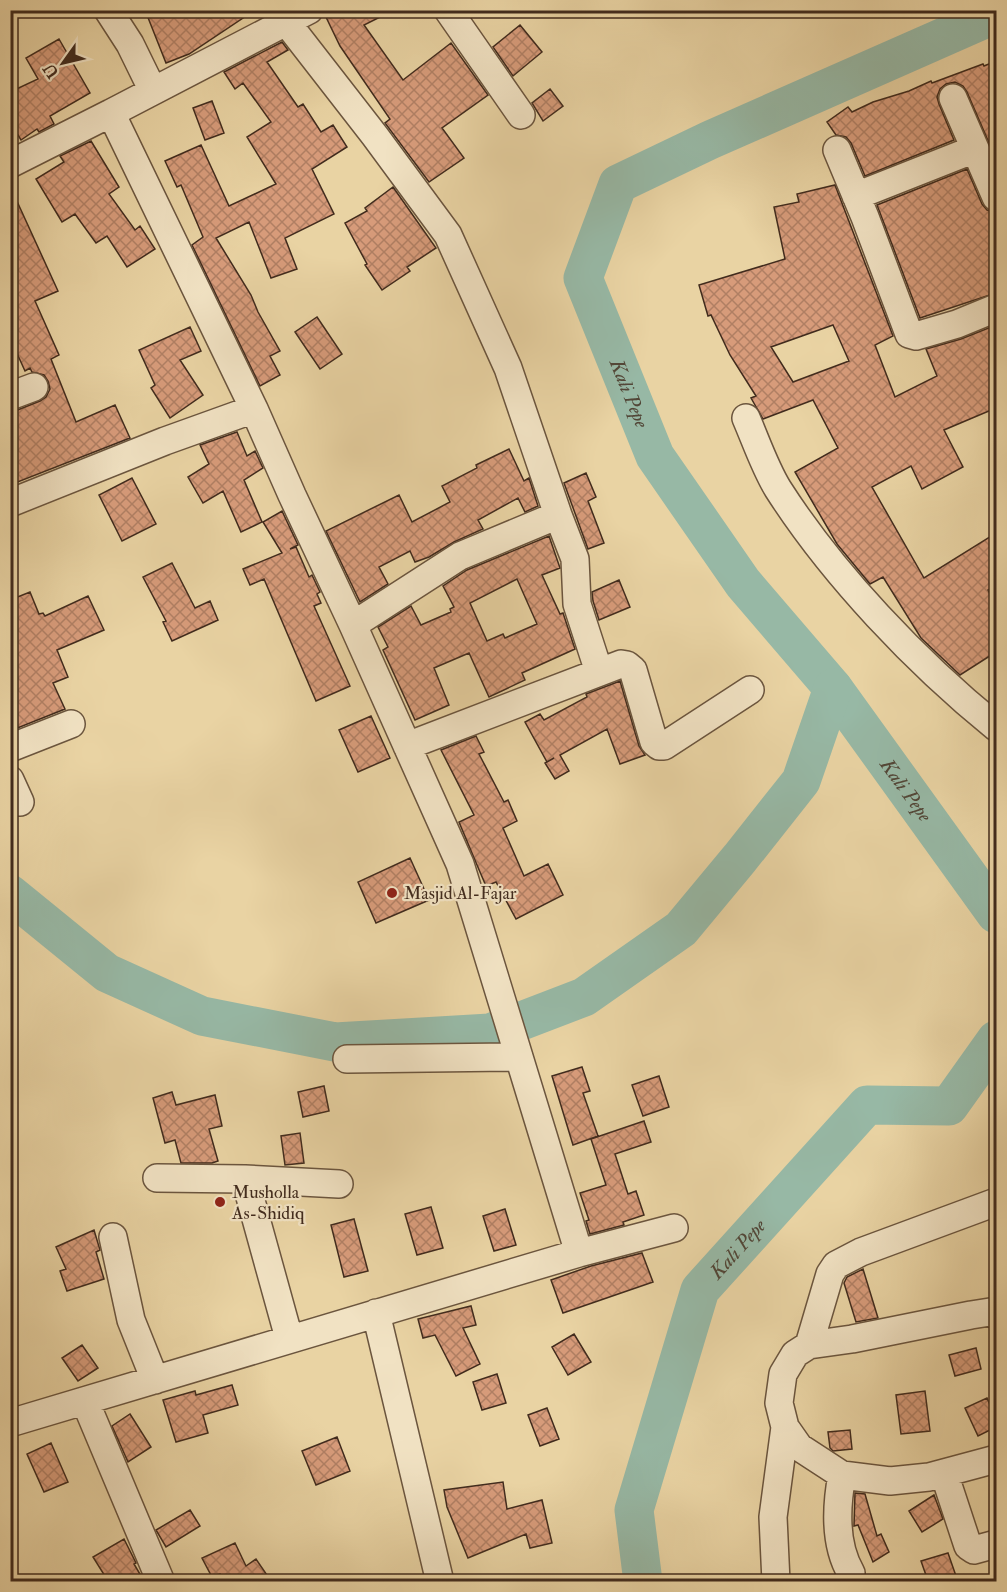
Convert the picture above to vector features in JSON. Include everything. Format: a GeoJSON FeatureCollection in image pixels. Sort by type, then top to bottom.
{"type":"FeatureCollection","features":[{"type":"Feature","properties":{"kind":"street"},"geometry":{"type":"LineString","coordinates":[[108,10],[130,44],[153,91]]}},
{"type":"Feature","properties":{"kind":"street"},"geometry":{"type":"LineString","coordinates":[[448,10],[521,115]]}},
{"type":"Feature","properties":{"kind":"street"},"geometry":{"type":"LineString","coordinates":[[10,164],[153,91],[291,14],[375,136],[448,235],[508,368],[575,559],[577,604],[599,672]]}},
{"type":"Feature","properties":{"kind":"street"},"geometry":{"type":"LineString","coordinates":[[952,98],[996,197]]}},
{"type":"Feature","properties":{"kind":"street"},"geometry":{"type":"LineString","coordinates":[[111,113],[254,409],[460,864],[579,1253]]}},
{"type":"Feature","properties":{"kind":"street"},"geometry":{"type":"LineString","coordinates":[[856,196],[975,149]]}},
{"type":"Feature","properties":{"kind":"street"},"geometry":{"type":"LineString","coordinates":[[837,150],[909,334],[916,336],[957,324],[996,308]]}},
{"type":"Feature","properties":{"kind":"street"},"geometry":{"type":"LineString","coordinates":[[10,503],[165,441],[254,409]]}},
{"type":"Feature","properties":{"kind":"street"},"geometry":{"type":"LineString","coordinates":[[746,418],[777,487],[815,542],[890,629],[996,727]]}},
{"type":"Feature","properties":{"kind":"street"},"geometry":{"type":"LineString","coordinates":[[353,625],[460,556],[558,515]]}},
{"type":"Feature","properties":{"kind":"street"},"geometry":{"type":"LineString","coordinates":[[406,746],[621,664],[633,670],[654,742],[659,746],[664,746],[750,690]]}},
{"type":"Feature","properties":{"kind":"street"},"geometry":{"type":"LineString","coordinates":[[10,748],[71,724]]}},
{"type":"Feature","properties":{"kind":"street"},"geometry":{"type":"LineString","coordinates":[[347,1059],[518,1053]]}},
{"type":"Feature","properties":{"kind":"street"},"geometry":{"type":"LineString","coordinates":[[157,1178],[245,1179],[339,1184]]}},
{"type":"Feature","properties":{"kind":"street"},"geometry":{"type":"LineString","coordinates":[[245,1179],[289,1338]]}},
{"type":"Feature","properties":{"kind":"street"},"geometry":{"type":"LineString","coordinates":[[809,1345],[831,1274],[836,1265],[861,1252],[996,1202]]}},
{"type":"Feature","properties":{"kind":"street"},"geometry":{"type":"LineString","coordinates":[[10,1423],[289,1338],[579,1253],[674,1228]]}},
{"type":"Feature","properties":{"kind":"street"},"geometry":{"type":"LineString","coordinates":[[113,1237],[131,1320],[154,1380]]}},
{"type":"Feature","properties":{"kind":"street"},"geometry":{"type":"LineString","coordinates":[[996,1315],[990,1312],[971,1315],[852,1339],[809,1345],[795,1354],[783,1374],[778,1403],[785,1427],[799,1447],[842,1475],[890,1480],[929,1477],[996,1459]]}},
{"type":"Feature","properties":{"kind":"street"},"geometry":{"type":"LineString","coordinates":[[376,1313],[440,1581]]}},
{"type":"Feature","properties":{"kind":"street"},"geometry":{"type":"LineString","coordinates":[[85,1401],[161,1581]]}},
{"type":"Feature","properties":{"kind":"street"},"geometry":{"type":"LineString","coordinates":[[776,1581],[773,1517],[785,1427]]}},
{"type":"Feature","properties":{"kind":"street"},"geometry":{"type":"LineString","coordinates":[[944,1473],[968,1546],[974,1550],[996,1544]]}},
{"type":"Feature","properties":{"kind":"street"},"geometry":{"type":"LineString","coordinates":[[842,1475],[838,1495],[840,1544],[844,1560],[851,1573]]}},
{"type":"Feature","properties":{"kind":"building"},"geometry":{"type":"Polygon","coordinates":[[[145,10],[255,10],[189,54],[166,63],[145,10]]]}},
{"type":"Feature","properties":{"kind":"building"},"geometry":{"type":"Polygon","coordinates":[[[325,10],[394,10],[364,25],[403,80],[451,43],[488,95],[442,128],[464,158],[429,182],[385,123],[390,119],[340,46],[324,13],[325,10]]]}},
{"type":"Feature","properties":{"kind":"building"},"geometry":{"type":"Polygon","coordinates":[[[520,25],[542,52],[513,76],[493,47],[520,25]]]}},
{"type":"Feature","properties":{"kind":"building"},"geometry":{"type":"Polygon","coordinates":[[[59,39],[90,93],[50,116],[54,124],[39,132],[37,129],[21,140],[18,135],[10,139],[10,92],[38,79],[26,58],[59,39]]]}},
{"type":"Feature","properties":{"kind":"building"},"geometry":{"type":"Polygon","coordinates":[[[282,42],[288,50],[267,62],[298,107],[303,104],[321,132],[333,125],[347,147],[312,169],[334,214],[285,238],[297,269],[271,278],[249,222],[216,238],[251,295],[280,351],[270,356],[280,375],[260,386],[192,245],[203,237],[181,185],[177,187],[165,161],[201,145],[229,206],[276,184],[247,137],[271,122],[243,83],[235,89],[224,72],[282,42]]]}},
{"type":"Feature","properties":{"kind":"building"},"geometry":{"type":"Polygon","coordinates":[[[996,61],[996,159],[967,92],[963,86],[955,82],[946,84],[940,89],[937,97],[954,140],[865,176],[851,143],[846,137],[836,135],[827,122],[848,107],[852,112],[931,81],[932,83],[996,61]]]}},
{"type":"Feature","properties":{"kind":"building"},"geometry":{"type":"Polygon","coordinates":[[[550,89],[563,106],[543,121],[532,103],[550,89]]]}},
{"type":"Feature","properties":{"kind":"building"},"geometry":{"type":"Polygon","coordinates":[[[212,101],[224,133],[205,140],[193,108],[212,101]]]}},
{"type":"Feature","properties":{"kind":"building"},"geometry":{"type":"Polygon","coordinates":[[[91,141],[119,187],[109,194],[135,230],[140,226],[155,249],[127,267],[107,236],[96,243],[75,214],[62,222],[36,179],[64,162],[60,156],[91,141]]]}},
{"type":"Feature","properties":{"kind":"building"},"geometry":{"type":"Polygon","coordinates":[[[967,169],[982,204],[987,210],[996,212],[996,293],[920,318],[877,205],[967,169]]]}},
{"type":"Feature","properties":{"kind":"building"},"geometry":{"type":"Polygon","coordinates":[[[835,185],[893,336],[875,345],[895,397],[937,376],[926,349],[961,339],[996,325],[996,408],[944,430],[963,467],[922,489],[911,466],[872,487],[924,578],[996,533],[996,585],[988,590],[996,605],[996,652],[960,675],[921,638],[883,577],[870,584],[837,544],[795,472],[838,448],[813,400],[763,419],[751,398],[756,396],[730,355],[711,315],[708,316],[699,285],[785,259],[774,207],[799,202],[797,194],[835,185]],[[833,325],[771,347],[793,382],[849,361],[833,325]]]}},
{"type":"Feature","properties":{"kind":"building"},"geometry":{"type":"Polygon","coordinates":[[[10,186],[58,291],[35,301],[59,355],[51,359],[76,422],[115,405],[130,438],[10,485],[10,413],[40,401],[46,397],[50,389],[44,375],[32,372],[30,368],[25,371],[10,338],[10,186]]]}},
{"type":"Feature","properties":{"kind":"building"},"geometry":{"type":"Polygon","coordinates":[[[393,187],[436,248],[407,267],[410,271],[382,290],[365,265],[367,264],[345,223],[367,211],[365,208],[393,187]]]}},
{"type":"Feature","properties":{"kind":"building"},"geometry":{"type":"Polygon","coordinates":[[[317,317],[342,354],[320,369],[295,332],[317,317]]]}},
{"type":"Feature","properties":{"kind":"building"},"geometry":{"type":"Polygon","coordinates":[[[190,327],[201,351],[180,360],[203,395],[170,418],[151,388],[155,385],[139,350],[190,327]]]}},
{"type":"Feature","properties":{"kind":"building"},"geometry":{"type":"Polygon","coordinates":[[[237,432],[247,456],[255,451],[263,468],[244,480],[262,522],[241,532],[223,491],[203,503],[188,477],[209,464],[200,445],[237,432]]]}},
{"type":"Feature","properties":{"kind":"building"},"geometry":{"type":"Polygon","coordinates":[[[509,449],[524,481],[529,478],[538,506],[525,512],[518,498],[478,520],[483,529],[454,542],[429,557],[415,562],[410,551],[379,567],[388,584],[360,602],[326,531],[399,495],[412,522],[450,502],[442,486],[477,468],[476,465],[509,449]]]}},
{"type":"Feature","properties":{"kind":"building"},"geometry":{"type":"Polygon","coordinates":[[[586,473],[596,497],[588,501],[604,543],[588,549],[564,483],[586,473]]]}},
{"type":"Feature","properties":{"kind":"building"},"geometry":{"type":"Polygon","coordinates":[[[132,478],[156,524],[122,541],[99,495],[132,478]]]}},
{"type":"Feature","properties":{"kind":"building"},"geometry":{"type":"Polygon","coordinates":[[[282,511],[298,545],[290,549],[296,547],[309,577],[312,575],[320,592],[317,594],[321,603],[314,606],[350,686],[316,701],[264,579],[250,585],[243,569],[282,553],[263,522],[282,511]]]}},
{"type":"Feature","properties":{"kind":"building"},"geometry":{"type":"Polygon","coordinates":[[[549,536],[560,568],[542,575],[560,614],[563,613],[575,649],[522,673],[525,680],[489,697],[469,653],[434,668],[449,705],[415,720],[383,650],[388,647],[378,627],[411,606],[421,625],[451,612],[450,609],[454,607],[443,586],[467,570],[549,536]],[[517,579],[470,603],[487,641],[503,634],[505,638],[537,624],[517,579]]]}},
{"type":"Feature","properties":{"kind":"building"},"geometry":{"type":"Polygon","coordinates":[[[172,563],[195,608],[210,601],[218,620],[172,641],[163,622],[166,621],[143,577],[172,563]]]}},
{"type":"Feature","properties":{"kind":"building"},"geometry":{"type":"Polygon","coordinates":[[[619,580],[630,607],[599,620],[592,592],[619,580]]]}},
{"type":"Feature","properties":{"kind":"building"},"geometry":{"type":"Polygon","coordinates":[[[30,592],[39,614],[43,613],[45,616],[88,596],[104,630],[57,650],[68,677],[53,683],[65,709],[10,731],[10,600],[30,592]]]}},
{"type":"Feature","properties":{"kind":"building"},"geometry":{"type":"Polygon","coordinates":[[[620,681],[639,746],[645,755],[620,764],[607,729],[560,755],[569,771],[555,779],[545,763],[547,762],[525,722],[540,714],[544,720],[587,697],[586,694],[620,681]]]}},
{"type":"Feature","properties":{"kind":"building"},"geometry":{"type":"Polygon","coordinates":[[[371,716],[390,758],[358,772],[339,730],[371,716]]]}},
{"type":"Feature","properties":{"kind":"building"},"geometry":{"type":"Polygon","coordinates":[[[476,736],[484,752],[479,754],[504,802],[508,800],[517,821],[503,828],[524,876],[548,864],[563,895],[516,919],[496,882],[486,886],[459,822],[474,815],[441,750],[476,736]]]}},
{"type":"Feature","properties":{"kind":"building"},"geometry":{"type":"Polygon","coordinates":[[[410,858],[429,900],[376,923],[358,882],[410,858]]]}},
{"type":"Feature","properties":{"kind":"building"},"geometry":{"type":"Polygon","coordinates":[[[582,1067],[590,1091],[583,1093],[598,1136],[573,1145],[552,1076],[582,1067]]]}},
{"type":"Feature","properties":{"kind":"building"},"geometry":{"type":"Polygon","coordinates":[[[659,1076],[669,1107],[643,1116],[632,1085],[659,1076]]]}},
{"type":"Feature","properties":{"kind":"building"},"geometry":{"type":"Polygon","coordinates":[[[324,1086],[329,1111],[303,1117],[298,1092],[324,1086]]]}},
{"type":"Feature","properties":{"kind":"building"},"geometry":{"type":"Polygon","coordinates":[[[172,1092],[176,1105],[215,1095],[222,1126],[209,1129],[218,1161],[181,1163],[175,1140],[165,1143],[153,1098],[172,1092]]]}},
{"type":"Feature","properties":{"kind":"building"},"geometry":{"type":"Polygon","coordinates":[[[644,1121],[651,1142],[615,1154],[628,1194],[636,1191],[644,1215],[623,1222],[624,1225],[590,1234],[586,1221],[589,1220],[580,1193],[606,1185],[591,1139],[644,1121]]]}},
{"type":"Feature","properties":{"kind":"building"},"geometry":{"type":"Polygon","coordinates":[[[300,1133],[304,1163],[285,1165],[281,1136],[300,1133]]]}},
{"type":"Feature","properties":{"kind":"building"},"geometry":{"type":"Polygon","coordinates":[[[431,1207],[443,1248],[417,1255],[405,1214],[431,1207]]]}},
{"type":"Feature","properties":{"kind":"building"},"geometry":{"type":"Polygon","coordinates":[[[505,1209],[516,1245],[494,1251],[483,1216],[505,1209]]]}},
{"type":"Feature","properties":{"kind":"building"},"geometry":{"type":"Polygon","coordinates":[[[354,1219],[368,1271],[344,1277],[331,1225],[354,1219]]]}},
{"type":"Feature","properties":{"kind":"building"},"geometry":{"type":"Polygon","coordinates":[[[94,1230],[100,1250],[96,1252],[104,1279],[67,1291],[60,1271],[66,1269],[56,1247],[94,1230]]]}},
{"type":"Feature","properties":{"kind":"building"},"geometry":{"type":"Polygon","coordinates":[[[642,1253],[653,1282],[563,1313],[551,1280],[591,1266],[642,1253]]]}},
{"type":"Feature","properties":{"kind":"building"},"geometry":{"type":"Polygon","coordinates":[[[863,1269],[878,1318],[856,1322],[844,1283],[847,1277],[863,1269]]]}},
{"type":"Feature","properties":{"kind":"building"},"geometry":{"type":"Polygon","coordinates":[[[471,1306],[476,1325],[463,1328],[480,1364],[456,1376],[435,1335],[423,1338],[418,1319],[471,1306]]]}},
{"type":"Feature","properties":{"kind":"building"},"geometry":{"type":"Polygon","coordinates":[[[574,1334],[591,1362],[568,1375],[552,1347],[574,1334]]]}},
{"type":"Feature","properties":{"kind":"building"},"geometry":{"type":"Polygon","coordinates":[[[82,1345],[98,1368],[78,1381],[62,1358],[82,1345]]]}},
{"type":"Feature","properties":{"kind":"building"},"geometry":{"type":"Polygon","coordinates":[[[976,1348],[981,1369],[955,1376],[949,1355],[976,1348]]]}},
{"type":"Feature","properties":{"kind":"building"},"geometry":{"type":"Polygon","coordinates":[[[497,1374],[506,1403],[482,1410],[473,1382],[497,1374]]]}},
{"type":"Feature","properties":{"kind":"building"},"geometry":{"type":"Polygon","coordinates":[[[232,1385],[238,1405],[203,1415],[208,1433],[176,1442],[163,1400],[195,1391],[196,1395],[232,1385]]]}},
{"type":"Feature","properties":{"kind":"building"},"geometry":{"type":"Polygon","coordinates":[[[925,1391],[930,1431],[901,1434],[896,1395],[925,1391]]]}},
{"type":"Feature","properties":{"kind":"building"},"geometry":{"type":"Polygon","coordinates":[[[987,1398],[996,1419],[996,1427],[978,1436],[965,1408],[987,1398]]]}},
{"type":"Feature","properties":{"kind":"building"},"geometry":{"type":"Polygon","coordinates":[[[547,1408],[559,1439],[540,1446],[528,1415],[547,1408]]]}},
{"type":"Feature","properties":{"kind":"building"},"geometry":{"type":"Polygon","coordinates":[[[130,1414],[151,1447],[128,1462],[112,1426],[130,1414]]]}},
{"type":"Feature","properties":{"kind":"building"},"geometry":{"type":"Polygon","coordinates":[[[850,1430],[852,1449],[833,1451],[830,1448],[828,1432],[850,1430]]]}},
{"type":"Feature","properties":{"kind":"building"},"geometry":{"type":"Polygon","coordinates":[[[337,1437],[350,1471],[316,1485],[302,1451],[337,1437]]]}},
{"type":"Feature","properties":{"kind":"building"},"geometry":{"type":"Polygon","coordinates":[[[51,1443],[68,1482],[44,1492],[27,1454],[51,1443]]]}},
{"type":"Feature","properties":{"kind":"building"},"geometry":{"type":"Polygon","coordinates":[[[503,1482],[507,1509],[542,1500],[552,1543],[530,1548],[526,1534],[468,1558],[447,1507],[444,1490],[503,1482]]]}},
{"type":"Feature","properties":{"kind":"building"},"geometry":{"type":"Polygon","coordinates":[[[855,1493],[865,1494],[877,1536],[881,1534],[889,1552],[873,1562],[858,1525],[854,1526],[855,1493]]]}},
{"type":"Feature","properties":{"kind":"building"},"geometry":{"type":"Polygon","coordinates":[[[934,1495],[943,1519],[922,1532],[909,1511],[934,1495]]]}},
{"type":"Feature","properties":{"kind":"building"},"geometry":{"type":"Polygon","coordinates":[[[190,1510],[200,1526],[166,1547],[156,1530],[190,1510]]]}},
{"type":"Feature","properties":{"kind":"building"},"geometry":{"type":"Polygon","coordinates":[[[124,1539],[144,1581],[108,1581],[93,1557],[124,1539]]]}},
{"type":"Feature","properties":{"kind":"building"},"geometry":{"type":"Polygon","coordinates":[[[235,1543],[246,1566],[256,1559],[271,1581],[225,1581],[220,1574],[212,1577],[202,1558],[235,1543]]]}},
{"type":"Feature","properties":{"kind":"building"},"geometry":{"type":"Polygon","coordinates":[[[948,1553],[956,1576],[928,1581],[921,1561],[948,1553]]]}},
{"type":"Feature","properties":{"kind":"waterway","name":"Kali Pepe"},"geometry":{"type":"LineString","coordinates":[[996,14],[710,140],[618,184],[583,278],[655,456],[743,583],[833,688],[996,914]]}},
{"type":"Feature","properties":{"kind":"waterway"},"geometry":{"type":"LineString","coordinates":[[10,894],[107,973],[202,1016],[335,1042],[490,1033],[584,997],[681,929],[801,781],[833,688]]}},
{"type":"Feature","properties":{"kind":"waterway","name":"Kali Pepe"},"geometry":{"type":"LineString","coordinates":[[643,1582],[634,1510],[700,1290],[867,1105],[949,1106],[996,1040]]}},
{"type":"Feature","properties":{"kind":"place","name":"Masjid Al-Fajar"},"geometry":{"type":"Point","coordinates":[392,893]}},
{"type":"Feature","properties":{"kind":"place","name":"Musholla As-Shidiq"},"geometry":{"type":"Point","coordinates":[220,1202]}}]}
